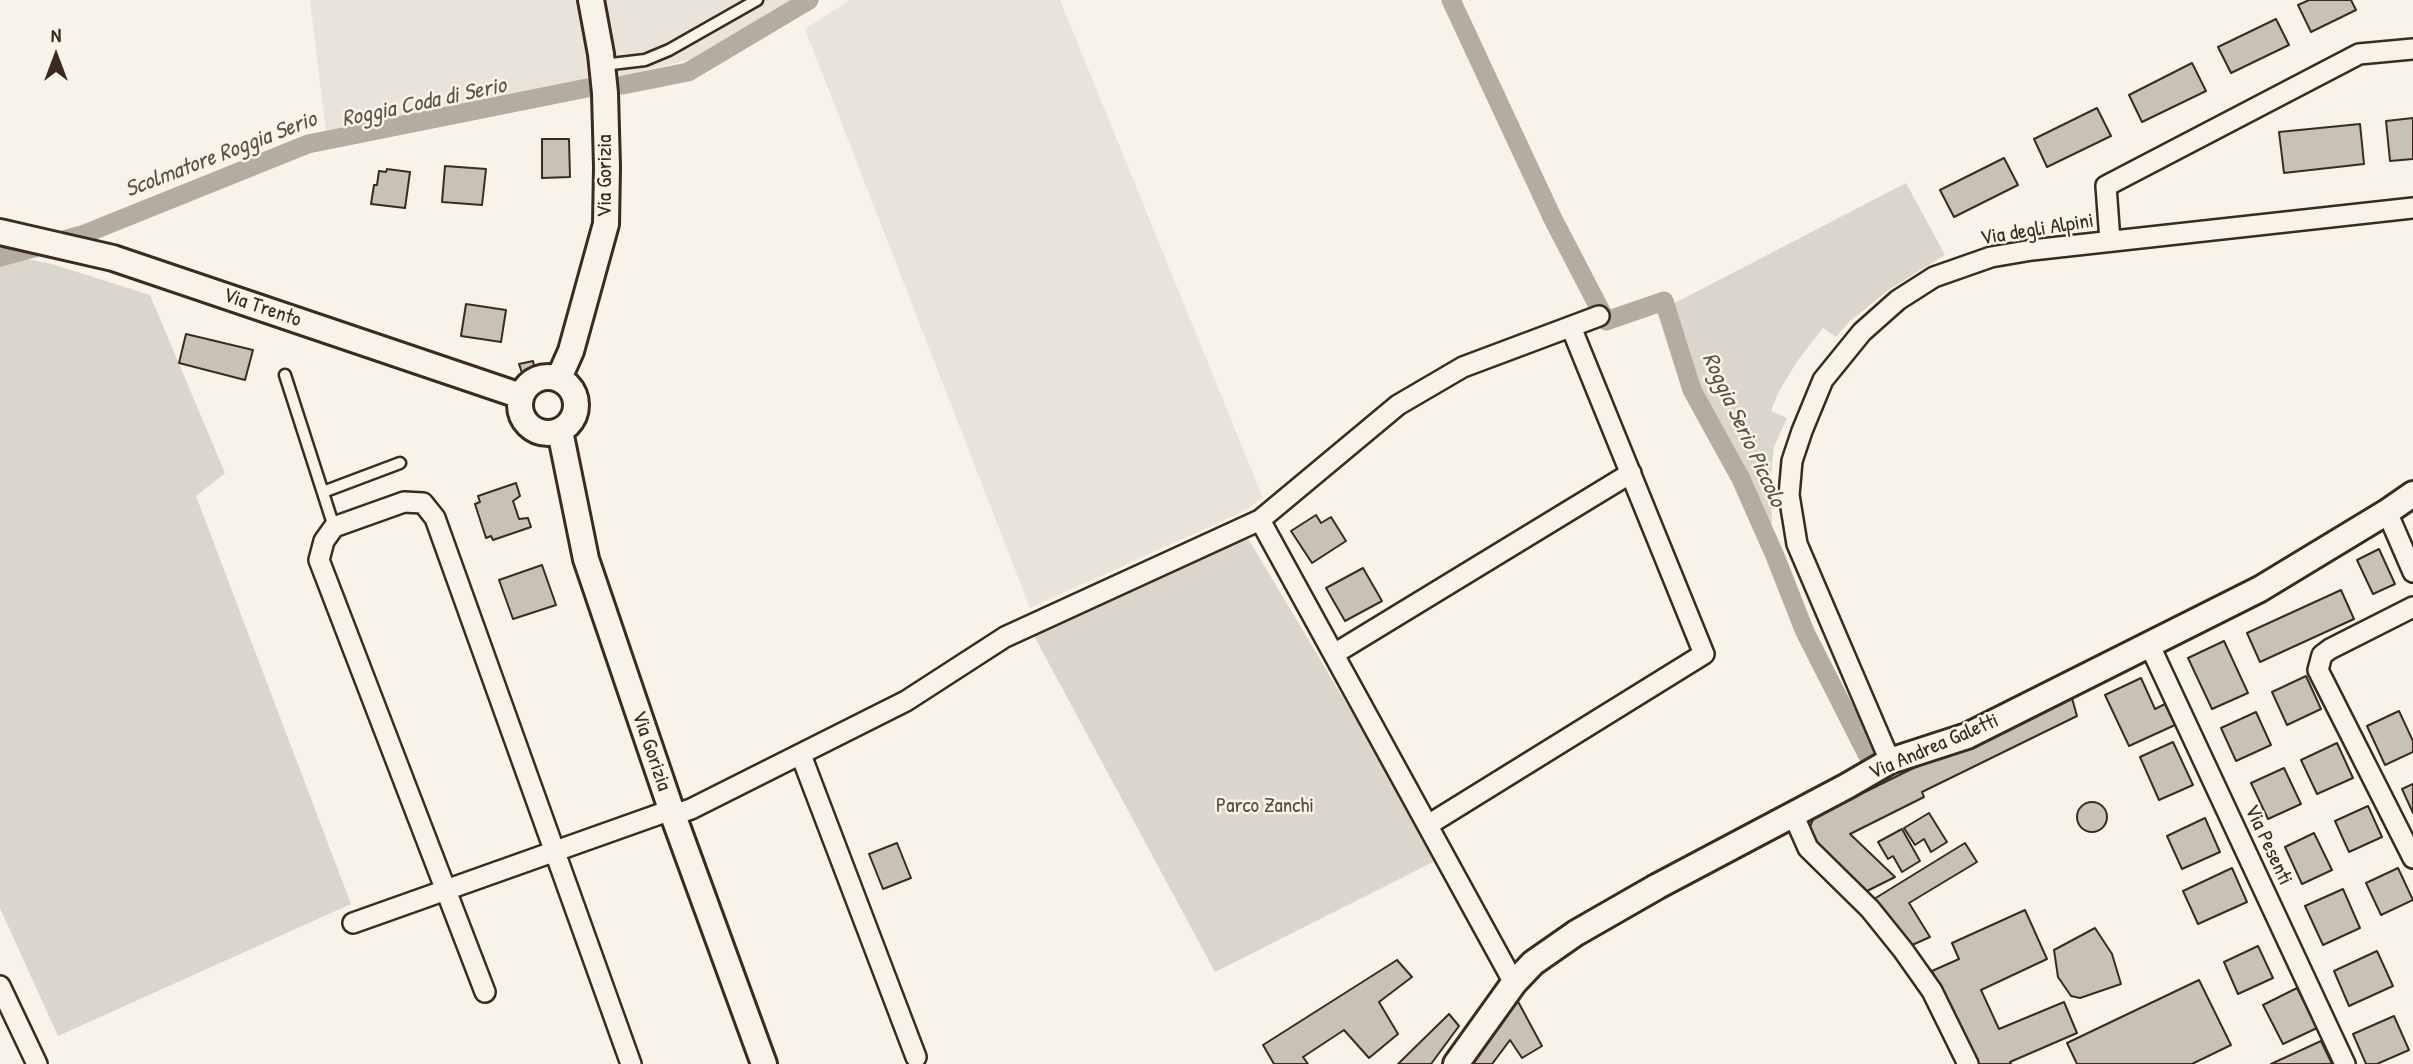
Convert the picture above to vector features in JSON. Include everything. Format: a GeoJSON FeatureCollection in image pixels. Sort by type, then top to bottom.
{"type":"FeatureCollection","features":[{"type":"Feature","properties":{"kind":"street","name":"Via Gorizia"},"geometry":{"type":"LineString","coordinates":[[559,378],[575,339],[606,225],[604,93],[593,4]]}},
{"type":"Feature","properties":{"kind":"street"},"geometry":{"type":"LineString","coordinates":[[2110,241],[2106,186],[2359,54],[2413,49]]}},
{"type":"Feature","properties":{"kind":"street","name":"Via degli Alpini"},"geometry":{"type":"LineString","coordinates":[[1890,761],[1797,544],[1789,495],[1792,461],[1801,431],[1823,380],[1863,332],[1898,300],[1934,276],[1991,257],[2032,250],[2413,208]]}},
{"type":"Feature","properties":{"kind":"street","name":"Via Trento"},"geometry":{"type":"LineString","coordinates":[[0,232],[113,258],[521,397]]}},
{"type":"Feature","properties":{"kind":"street"},"geometry":{"type":"LineString","coordinates":[[353,923],[672,812],[691,809],[906,701],[1005,637],[1260,520],[1398,405],[1463,367],[1599,316]]}},
{"type":"Feature","properties":{"kind":"street"},"geometry":{"type":"LineString","coordinates":[[1428,825],[1704,654],[1571,327]]}},
{"type":"Feature","properties":{"kind":"street"},"geometry":{"type":"LineString","coordinates":[[550,376],[559,378],[569,385],[575,394],[575,415],[569,425],[560,431],[549,434],[538,432],[522,418],[521,397],[532,381],[550,376]]}},
{"type":"Feature","properties":{"kind":"street","name":"Via Gorizia"},"geometry":{"type":"LineString","coordinates":[[560,431],[586,559],[672,812],[764,1064]]}},
{"type":"Feature","properties":{"kind":"street"},"geometry":{"type":"LineString","coordinates":[[1334,654],[1631,473]]}},
{"type":"Feature","properties":{"kind":"street","name":"Via Andrea Galetti"},"geometry":{"type":"LineString","coordinates":[[1455,1064],[1514,983],[1533,963],[1576,933],[1890,761],[1967,736],[2260,589],[2413,494]]}},
{"type":"Feature","properties":{"kind":"street"},"geometry":{"type":"LineString","coordinates":[[485,992],[319,560],[324,541],[334,527],[404,502],[423,503],[435,518],[631,1064]]}},
{"type":"Feature","properties":{"kind":"street"},"geometry":{"type":"LineString","coordinates":[[2387,512],[2413,572]]}},
{"type":"Feature","properties":{"kind":"street"},"geometry":{"type":"LineString","coordinates":[[1260,520],[1514,983]]}},
{"type":"Feature","properties":{"kind":"street"},"geometry":{"type":"LineString","coordinates":[[2413,607],[2330,649],[2322,655],[2318,670],[2413,858]]}},
{"type":"Feature","properties":{"kind":"street","name":"Via Pesenti"},"geometry":{"type":"LineString","coordinates":[[2150,646],[2345,1064]]}},
{"type":"Feature","properties":{"kind":"street"},"geometry":{"type":"LineString","coordinates":[[801,755],[915,1057]]}},
{"type":"Feature","properties":{"kind":"street"},"geometry":{"type":"LineString","coordinates":[[1793,814],[1808,848],[1870,909],[1932,991],[1968,1064]]}},
{"type":"Feature","properties":{"kind":"street"},"geometry":{"type":"LineString","coordinates":[[0,986],[37,1064]]}},
{"type":"Feature","properties":{"kind":"lane"},"geometry":{"type":"LineString","coordinates":[[602,65],[645,60],[670,50],[757,0]]}},
{"type":"Feature","properties":{"kind":"lane"},"geometry":{"type":"LineString","coordinates":[[285,375],[334,527]]}},
{"type":"Feature","properties":{"kind":"lane"},"geometry":{"type":"LineString","coordinates":[[323,492],[400,463]]}},
{"type":"Feature","properties":{"kind":"shaded area"},"geometry":{"type":"Polygon","coordinates":[[[310,0],[580,0],[594,79],[326,132],[310,0]]]}},
{"type":"Feature","properties":{"kind":"shaded area"},"geometry":{"type":"Polygon","coordinates":[[[596,0],[790,0],[692,59],[611,79],[596,0]]]}},
{"type":"Feature","properties":{"kind":"shaded area"},"geometry":{"type":"Polygon","coordinates":[[[850,0],[1060,0],[1263,498],[1242,512],[1030,608],[805,29],[850,0]]]}},
{"type":"Feature","properties":{"kind":"green space"},"geometry":{"type":"Polygon","coordinates":[[[1906,183],[1945,255],[1890,289],[1850,321],[1836,337],[1823,328],[1798,360],[1778,393],[1771,411],[1787,418],[1774,447],[1771,475],[1772,523],[1765,523],[1746,475],[1699,391],[1671,305],[1906,183]]]}},
{"type":"Feature","properties":{"kind":"green space"},"geometry":{"type":"Polygon","coordinates":[[[0,254],[52,264],[150,295],[225,473],[196,496],[351,904],[58,1036],[0,908],[0,254]]]}},
{"type":"Feature","properties":{"kind":"green space","name":"Parco Zanchi"},"geometry":{"type":"Polygon","coordinates":[[[1246,535],[1439,859],[1215,972],[1033,634],[1246,535]]]}},
{"type":"Feature","properties":{"kind":"building"},"geometry":{"type":"Polygon","coordinates":[[[2309,0],[2351,0],[2356,10],[2311,32],[2298,5],[2309,0]]]}},
{"type":"Feature","properties":{"kind":"building"},"geometry":{"type":"Polygon","coordinates":[[[2276,19],[2289,45],[2231,73],[2218,47],[2276,19]]]}},
{"type":"Feature","properties":{"kind":"building"},"geometry":{"type":"Polygon","coordinates":[[[2192,63],[2206,91],[2142,122],[2129,95],[2192,63]]]}},
{"type":"Feature","properties":{"kind":"building"},"geometry":{"type":"Polygon","coordinates":[[[2097,108],[2111,136],[2047,167],[2034,139],[2097,108]]]}},
{"type":"Feature","properties":{"kind":"building"},"geometry":{"type":"Polygon","coordinates":[[[2413,118],[2413,159],[2390,161],[2386,121],[2413,118]]]}},
{"type":"Feature","properties":{"kind":"building"},"geometry":{"type":"Polygon","coordinates":[[[2360,124],[2364,164],[2284,173],[2279,132],[2360,124]]]}},
{"type":"Feature","properties":{"kind":"building"},"geometry":{"type":"Polygon","coordinates":[[[542,139],[569,139],[570,177],[542,178],[542,139]]]}},
{"type":"Feature","properties":{"kind":"building"},"geometry":{"type":"Polygon","coordinates":[[[2004,158],[2018,185],[1954,217],[1940,190],[2004,158]]]}},
{"type":"Feature","properties":{"kind":"building"},"geometry":{"type":"Polygon","coordinates":[[[445,166],[486,169],[482,205],[442,202],[445,166]]]}},
{"type":"Feature","properties":{"kind":"building"},"geometry":{"type":"Polygon","coordinates":[[[387,169],[410,172],[405,208],[371,204],[379,171],[386,172],[387,169]]]}},
{"type":"Feature","properties":{"kind":"building"},"geometry":{"type":"Polygon","coordinates":[[[466,304],[506,310],[501,342],[461,336],[466,304]]]}},
{"type":"Feature","properties":{"kind":"building"},"geometry":{"type":"Polygon","coordinates":[[[186,334],[253,350],[245,380],[179,363],[186,334]]]}},
{"type":"Feature","properties":{"kind":"building"},"geometry":{"type":"Polygon","coordinates":[[[533,361],[535,369],[522,373],[519,364],[533,361]]]}},
{"type":"Feature","properties":{"kind":"building"},"geometry":{"type":"Polygon","coordinates":[[[516,483],[520,496],[513,501],[519,519],[528,518],[531,527],[493,540],[491,536],[486,538],[475,504],[480,502],[478,496],[516,483]]]}},
{"type":"Feature","properties":{"kind":"building"},"geometry":{"type":"Polygon","coordinates":[[[1316,515],[1321,523],[1331,517],[1346,541],[1312,563],[1291,531],[1316,515]]]}},
{"type":"Feature","properties":{"kind":"building"},"geometry":{"type":"Polygon","coordinates":[[[2379,549],[2395,584],[2373,594],[2357,560],[2379,549]]]}},
{"type":"Feature","properties":{"kind":"building"},"geometry":{"type":"Polygon","coordinates":[[[542,565],[556,605],[513,619],[499,580],[542,565]]]}},
{"type":"Feature","properties":{"kind":"building"},"geometry":{"type":"Polygon","coordinates":[[[1363,568],[1382,601],[1345,621],[1326,588],[1363,568]]]}},
{"type":"Feature","properties":{"kind":"building"},"geometry":{"type":"Polygon","coordinates":[[[2341,590],[2354,619],[2260,662],[2247,633],[2341,590]]]}},
{"type":"Feature","properties":{"kind":"building"},"geometry":{"type":"Polygon","coordinates":[[[2224,641],[2248,693],[2212,709],[2188,658],[2224,641]]]}},
{"type":"Feature","properties":{"kind":"building"},"geometry":{"type":"Polygon","coordinates":[[[2306,676],[2321,709],[2287,725],[2272,692],[2306,676]]]}},
{"type":"Feature","properties":{"kind":"building"},"geometry":{"type":"Polygon","coordinates":[[[2141,678],[2155,709],[2165,704],[2175,725],[2129,746],[2105,695],[2141,678]]]}},
{"type":"Feature","properties":{"kind":"building"},"geometry":{"type":"Polygon","coordinates":[[[2070,691],[2077,716],[1922,792],[1924,797],[1850,834],[1895,877],[1863,893],[1821,849],[1809,829],[1814,817],[2070,691]]]}},
{"type":"Feature","properties":{"kind":"building"},"geometry":{"type":"Polygon","coordinates":[[[2399,711],[2413,741],[2413,752],[2385,765],[2367,726],[2399,711]]]}},
{"type":"Feature","properties":{"kind":"building"},"geometry":{"type":"Polygon","coordinates":[[[2256,712],[2271,745],[2236,761],[2221,728],[2256,712]]]}},
{"type":"Feature","properties":{"kind":"building"},"geometry":{"type":"Polygon","coordinates":[[[2173,742],[2193,785],[2159,800],[2140,757],[2173,742]]]}},
{"type":"Feature","properties":{"kind":"building"},"geometry":{"type":"Polygon","coordinates":[[[2337,743],[2353,778],[2317,794],[2301,760],[2337,743]]]}},
{"type":"Feature","properties":{"kind":"building"},"geometry":{"type":"Polygon","coordinates":[[[2284,768],[2301,804],[2268,819],[2251,783],[2284,768]]]}},
{"type":"Feature","properties":{"kind":"building"},"geometry":{"type":"Polygon","coordinates":[[[2413,784],[2413,813],[2402,789],[2413,784]]]}},
{"type":"Feature","properties":{"kind":"building"},"geometry":{"type":"Polygon","coordinates":[[[2092,802],[2103,806],[2107,817],[2103,828],[2092,832],[2081,828],[2077,817],[2081,806],[2092,802]]]}},
{"type":"Feature","properties":{"kind":"building"},"geometry":{"type":"Polygon","coordinates":[[[2368,806],[2382,837],[2349,852],[2335,821],[2368,806]]]}},
{"type":"Feature","properties":{"kind":"building"},"geometry":{"type":"Polygon","coordinates":[[[1929,813],[1947,842],[1931,852],[1924,839],[1915,845],[1904,828],[1929,813]]]}},
{"type":"Feature","properties":{"kind":"building"},"geometry":{"type":"Polygon","coordinates":[[[2205,818],[2220,852],[2182,869],[2167,836],[2205,818]]]}},
{"type":"Feature","properties":{"kind":"building"},"geometry":{"type":"Polygon","coordinates":[[[1902,829],[1920,861],[1902,872],[1893,856],[1888,859],[1878,842],[1902,829]]]}},
{"type":"Feature","properties":{"kind":"building"},"geometry":{"type":"Polygon","coordinates":[[[2314,833],[2332,870],[2302,884],[2285,847],[2314,833]]]}},
{"type":"Feature","properties":{"kind":"building"},"geometry":{"type":"Polygon","coordinates":[[[897,843],[911,878],[883,889],[869,854],[897,843]]]}},
{"type":"Feature","properties":{"kind":"building"},"geometry":{"type":"Polygon","coordinates":[[[1965,843],[1977,862],[1909,903],[1930,937],[1910,946],[1874,899],[1965,843]]]}},
{"type":"Feature","properties":{"kind":"building"},"geometry":{"type":"Polygon","coordinates":[[[2232,868],[2247,902],[2198,924],[2183,891],[2232,868]]]}},
{"type":"Feature","properties":{"kind":"building"},"geometry":{"type":"Polygon","coordinates":[[[2398,868],[2413,900],[2381,915],[2366,883],[2398,868]]]}},
{"type":"Feature","properties":{"kind":"building"},"geometry":{"type":"Polygon","coordinates":[[[2343,889],[2360,928],[2323,945],[2305,906],[2343,889]]]}},
{"type":"Feature","properties":{"kind":"building"},"geometry":{"type":"Polygon","coordinates":[[[2025,910],[2047,959],[1981,990],[1999,1029],[2064,1002],[2077,1033],[2010,1062],[2011,1064],[1976,1064],[1932,971],[1959,959],[1952,943],[2025,910]]]}},
{"type":"Feature","properties":{"kind":"building"},"geometry":{"type":"Polygon","coordinates":[[[2095,928],[2112,954],[2121,984],[2080,998],[2071,996],[2058,977],[2054,950],[2095,928]]]}},
{"type":"Feature","properties":{"kind":"building"},"geometry":{"type":"Polygon","coordinates":[[[2258,946],[2273,978],[2238,994],[2224,962],[2258,946]]]}},
{"type":"Feature","properties":{"kind":"building"},"geometry":{"type":"Polygon","coordinates":[[[2377,951],[2393,986],[2349,1006],[2334,971],[2377,951]]]}},
{"type":"Feature","properties":{"kind":"building"},"geometry":{"type":"Polygon","coordinates":[[[1397,960],[1412,977],[1379,1002],[1398,1034],[1369,1058],[1344,1030],[1303,1057],[1308,1064],[1274,1064],[1263,1045],[1397,960]]]}},
{"type":"Feature","properties":{"kind":"building"},"geometry":{"type":"Polygon","coordinates":[[[2199,980],[2231,1045],[2192,1064],[2077,1064],[2067,1043],[2199,980]]]}},
{"type":"Feature","properties":{"kind":"building"},"geometry":{"type":"Polygon","coordinates":[[[2297,988],[2317,1028],[2283,1044],[2263,1005],[2297,988]]]}},
{"type":"Feature","properties":{"kind":"building"},"geometry":{"type":"Polygon","coordinates":[[[1515,996],[1542,1046],[1522,1058],[1510,1040],[1492,1064],[1462,1064],[1515,996]]]}},
{"type":"Feature","properties":{"kind":"building"},"geometry":{"type":"Polygon","coordinates":[[[1449,1014],[1459,1026],[1431,1064],[1398,1064],[1449,1014]]]}},
{"type":"Feature","properties":{"kind":"building"},"geometry":{"type":"Polygon","coordinates":[[[2394,1016],[2409,1050],[2377,1064],[2366,1064],[2353,1034],[2394,1016]]]}},
{"type":"Feature","properties":{"kind":"building"},"geometry":{"type":"Polygon","coordinates":[[[2321,1041],[2332,1064],[2271,1064],[2321,1041]]]}},
{"type":"Feature","properties":{"kind":"waterway","name":"Roggia Coda di Serio"},"geometry":{"type":"LineString","coordinates":[[623,85],[688,72],[809,0]]}},
{"type":"Feature","properties":{"kind":"waterway","name":"Roggia Serio Piccolo"},"geometry":{"type":"LineString","coordinates":[[1451,0],[1553,219],[1606,321],[1664,301],[1692,390],[1741,479],[1805,632],[1872,764]]}},
{"type":"Feature","properties":{"kind":"waterway","name":"Scolmatore Roggia Serio"},"geometry":{"type":"LineString","coordinates":[[0,257],[82,235],[308,144],[587,88]]}}]}
